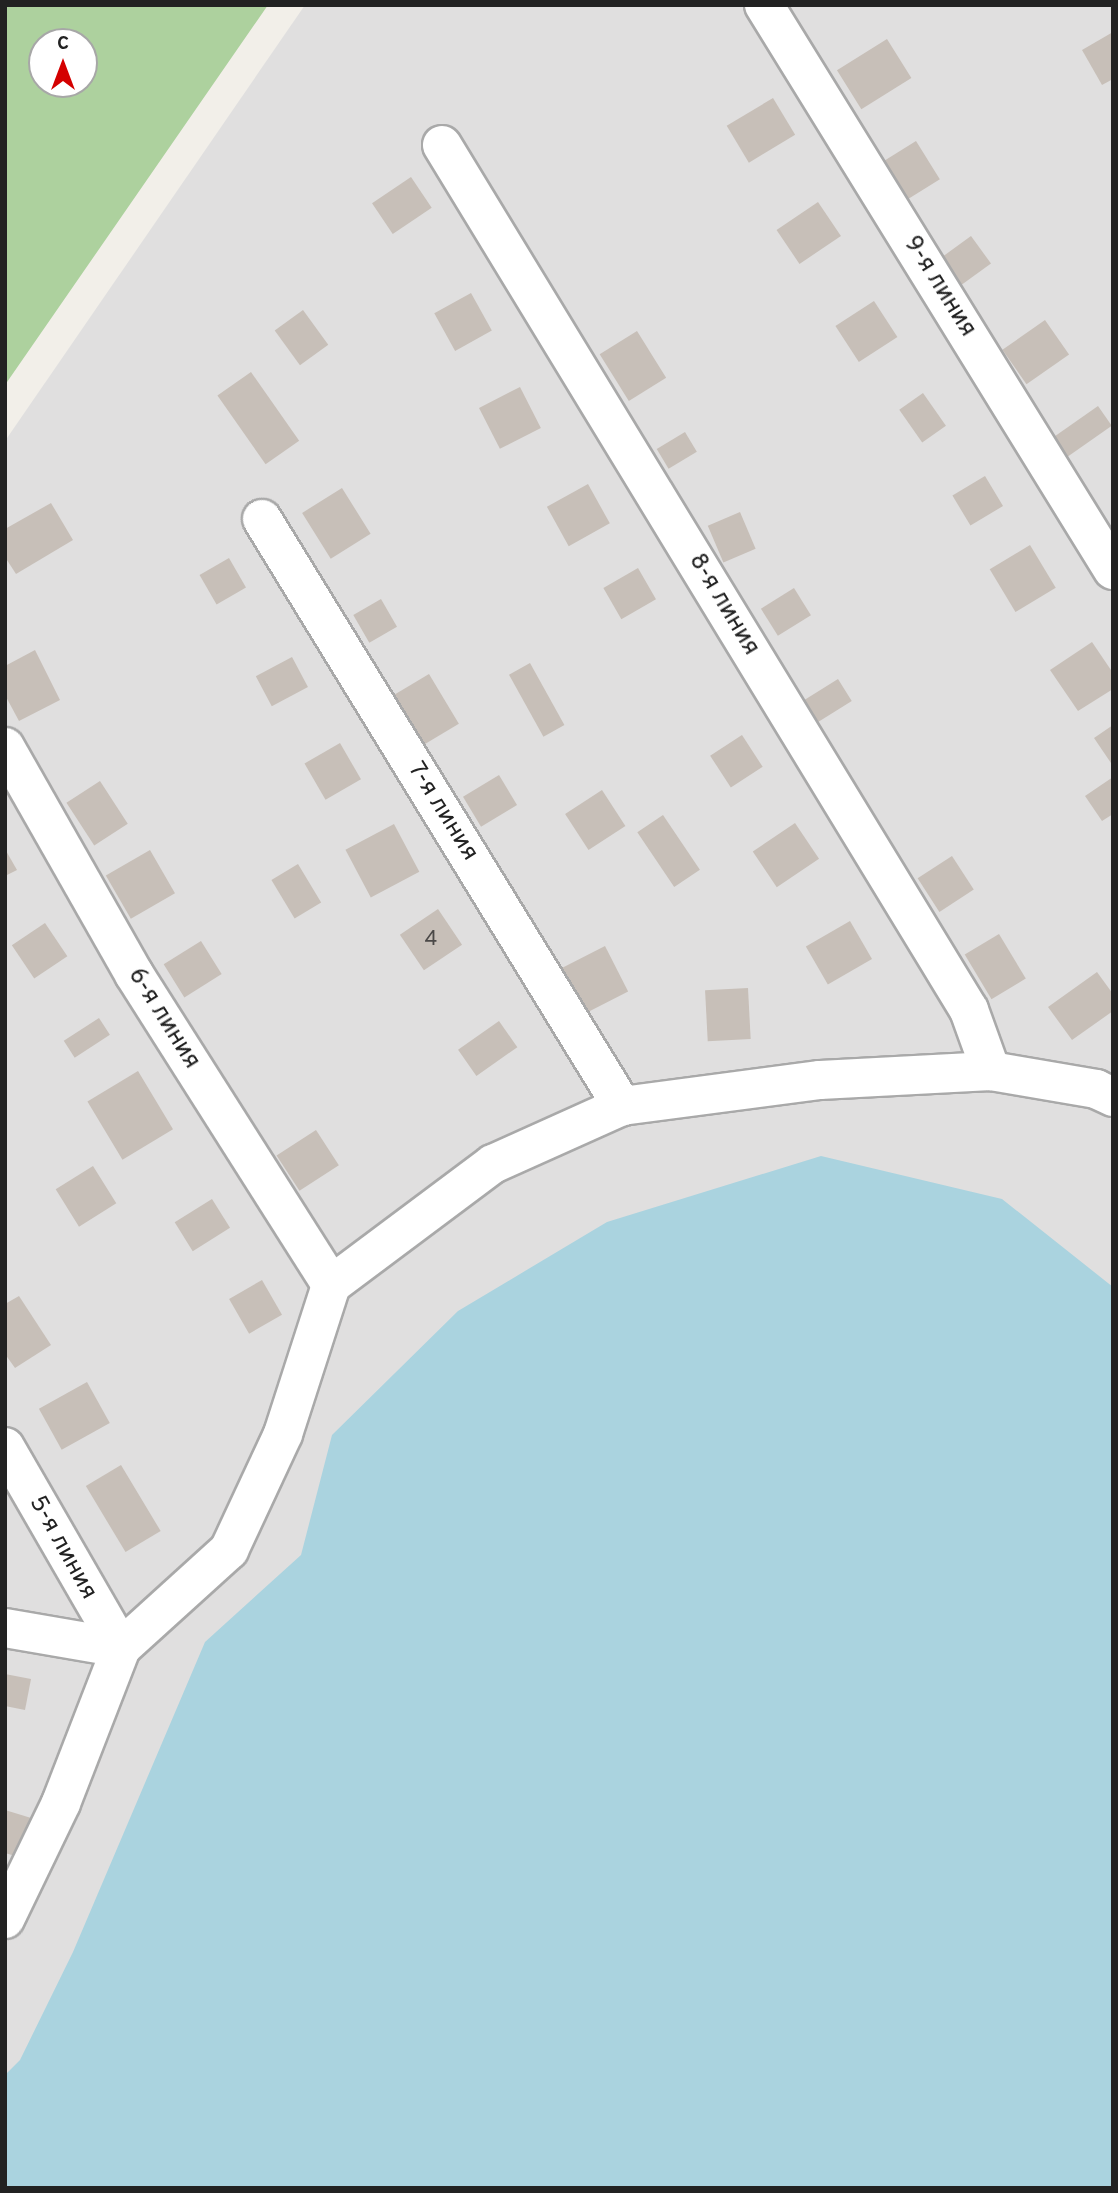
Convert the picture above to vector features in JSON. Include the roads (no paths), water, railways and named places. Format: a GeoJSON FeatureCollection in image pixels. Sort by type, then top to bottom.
{"type":"FeatureCollection","features":[{"type":"Feature","properties":{"kind":"street","name":"9-я линия"},"geometry":{"type":"LineString","coordinates":[[764,5],[1113,570]]}},
{"type":"Feature","properties":{"kind":"street","name":"8-я линия"},"geometry":{"type":"LineString","coordinates":[[442,145],[969,1010],[991,1071]]}},
{"type":"Feature","properties":{"kind":"street","name":"7-я линия"},"geometry":{"type":"LineString","coordinates":[[261,519],[622,1106]]}},
{"type":"Feature","properties":{"kind":"street","name":"6-я линия"},"geometry":{"type":"LineString","coordinates":[[5,747],[134,974],[331,1284]]}},
{"type":"Feature","properties":{"kind":"street"},"geometry":{"type":"LineString","coordinates":[[5,1919],[61,1803],[121,1648],[229,1550],[283,1434],[331,1284],[493,1164],[622,1106],[820,1080],[991,1071],[1096,1089],[1113,1097]]}},
{"type":"Feature","properties":{"kind":"street","name":"5-я линия"},"geometry":{"type":"LineString","coordinates":[[5,1447],[121,1648]]}},
{"type":"Feature","properties":{"kind":"street"},"geometry":{"type":"LineString","coordinates":[[5,1628],[121,1648]]}},
{"type":"Feature","properties":{"kind":"water"},"geometry":{"type":"Polygon","coordinates":[[[821,1156],[1002,1199],[1113,1287],[1113,2188],[5,2188],[5,2075],[20,2060],[73,1952],[205,1642],[301,1555],[332,1435],[458,1311],[607,1222],[821,1156]]]}}]}
